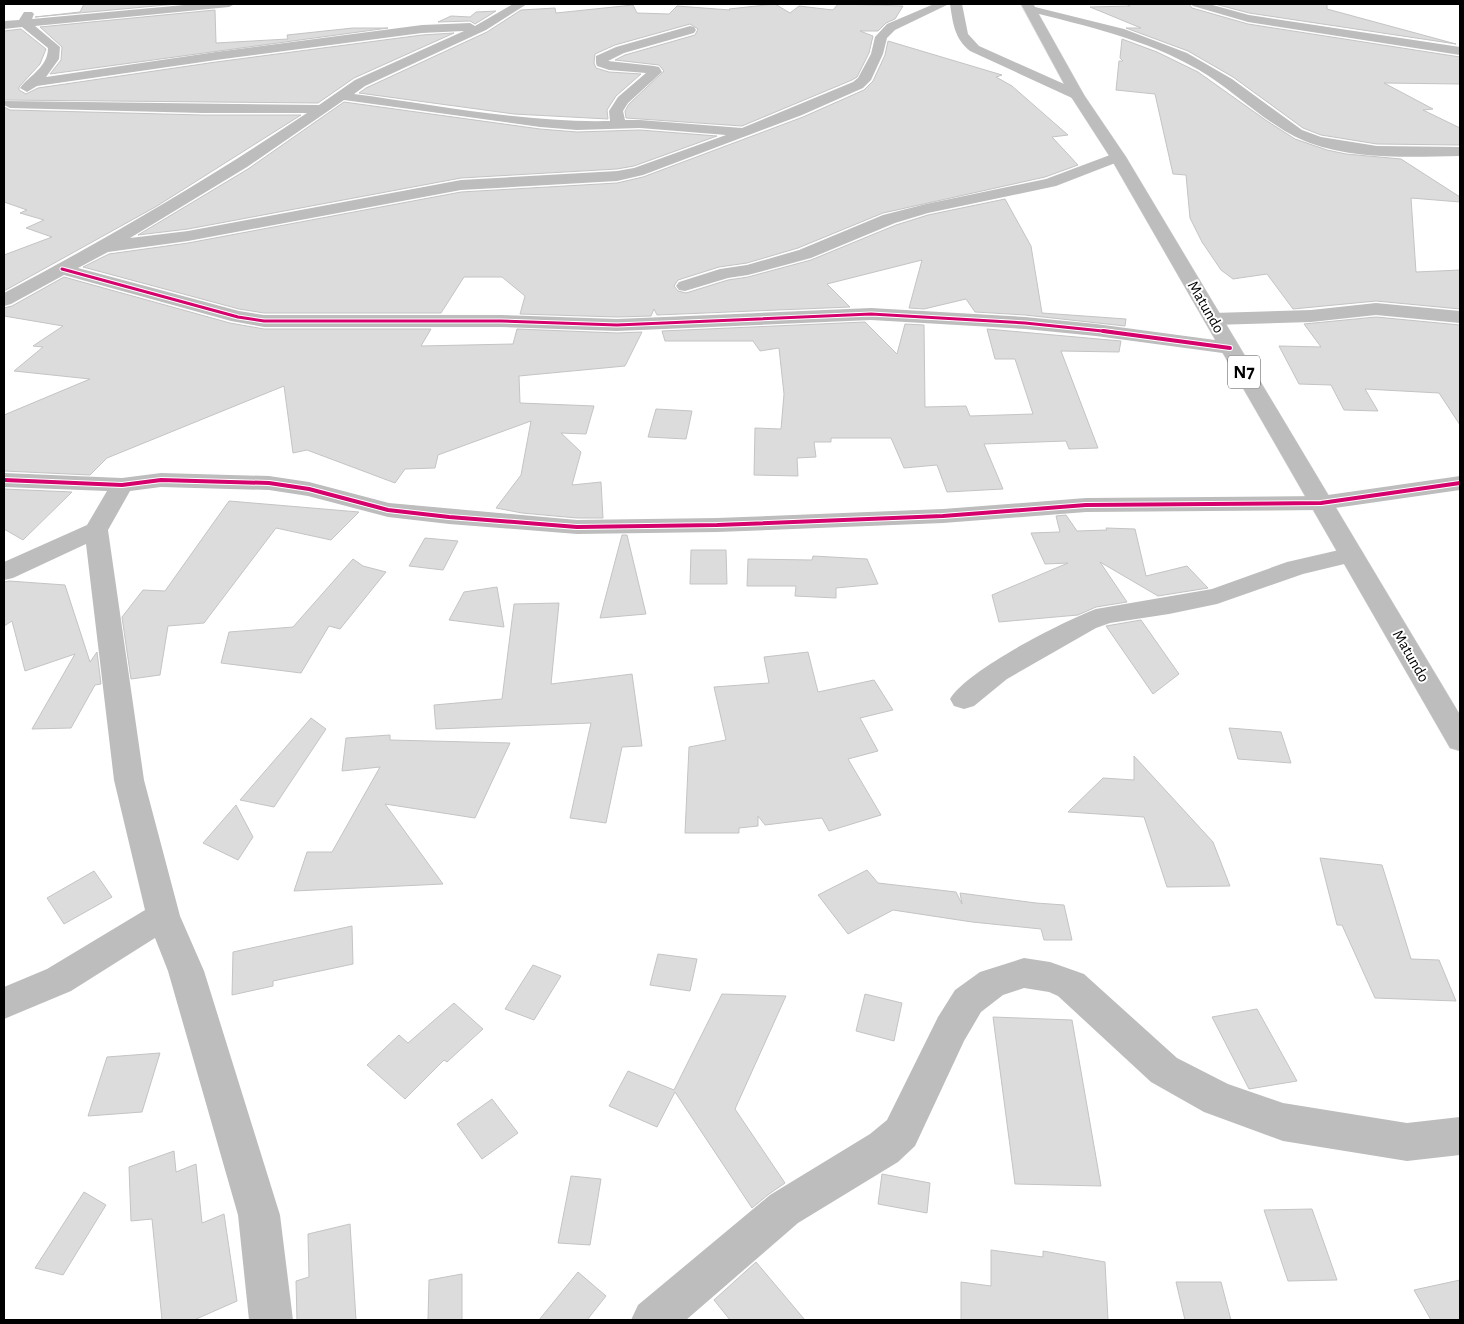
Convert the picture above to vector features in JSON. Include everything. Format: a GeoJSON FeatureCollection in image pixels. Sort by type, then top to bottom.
{"type":"FeatureCollection","features":[{"type":"Feature","properties":{"kind":"street"},"geometry":{"type":"LineString","coordinates":[[24,23],[33,4]]}},
{"type":"Feature","properties":{"kind":"street"},"geometry":{"type":"LineString","coordinates":[[4,24],[229,4]]}},
{"type":"Feature","properties":{"kind":"street"},"geometry":{"type":"LineString","coordinates":[[4,300],[104,247],[242,164],[360,84],[482,27],[521,4]]}},
{"type":"Feature","properties":{"kind":"street"},"geometry":{"type":"LineString","coordinates":[[104,247],[188,236],[461,185],[617,176],[638,172],[797,112],[858,86],[864,80],[874,61],[882,37],[891,27],[943,4]]}},
{"type":"Feature","properties":{"kind":"street"},"geometry":{"type":"LineString","coordinates":[[956,4],[961,37],[969,46],[1077,95]]}},
{"type":"Feature","properties":{"kind":"street"},"geometry":{"type":"LineString","coordinates":[[1197,4],[1248,18],[1456,49]]}},
{"type":"Feature","properties":{"kind":"street"},"geometry":{"type":"LineString","coordinates":[[1029,6],[1138,36],[1204,67],[1297,133],[1312,140],[1379,151],[1460,152]]}},
{"type":"Feature","properties":{"kind":"street","name":"Matundo"},"geometry":{"type":"LineString","coordinates":[[1029,6],[1077,95],[1118,157],[1460,740]]}},
{"type":"Feature","properties":{"kind":"street"},"geometry":{"type":"LineString","coordinates":[[7,107],[49,65],[55,53],[54,47],[24,23]]}},
{"type":"Feature","properties":{"kind":"street"},"geometry":{"type":"LineString","coordinates":[[33,83],[216,56],[422,29],[482,27]]}},
{"type":"Feature","properties":{"kind":"street"},"geometry":{"type":"LineString","coordinates":[[618,124],[616,111],[623,100],[656,72],[649,68],[609,66],[602,63],[601,59],[620,50],[690,30]]}},
{"type":"Feature","properties":{"kind":"street"},"geometry":{"type":"LineString","coordinates":[[340,96],[540,123],[577,126],[618,124],[744,131]]}},
{"type":"Feature","properties":{"kind":"street"},"geometry":{"type":"LineString","coordinates":[[7,107],[322,109]]}},
{"type":"Feature","properties":{"kind":"street"},"geometry":{"type":"LineString","coordinates":[[685,286],[726,273],[748,270],[805,254],[889,219],[1050,182],[1118,157]]}},
{"type":"Feature","properties":{"kind":"street"},"geometry":{"type":"LineString","coordinates":[[62,269],[258,321],[501,321],[617,325],[871,314],[1043,325],[1230,348]]}},
{"type":"Feature","properties":{"kind":"street"},"geometry":{"type":"LineString","coordinates":[[4,285],[23,290]]}},
{"type":"Feature","properties":{"kind":"street"},"geometry":{"type":"LineString","coordinates":[[1213,320],[1304,316],[1376,309],[1460,317]]}},
{"type":"Feature","properties":{"kind":"street"},"geometry":{"type":"LineString","coordinates":[[4,480],[122,485],[161,480],[269,483],[309,488],[388,510],[577,528],[717,525],[943,516],[1086,505],[1321,503],[1459,484]]}},
{"type":"Feature","properties":{"kind":"street"},"geometry":{"type":"LineString","coordinates":[[4,572],[96,530],[122,485]]}},
{"type":"Feature","properties":{"kind":"street"},"geometry":{"type":"LineString","coordinates":[[96,530],[129,780],[163,916],[186,971],[259,1215],[271,1320]]}},
{"type":"Feature","properties":{"kind":"street"},"geometry":{"type":"LineString","coordinates":[[964,699],[997,672],[1087,622],[1105,615],[1169,606],[1217,596],[1296,568],[1352,555]]}},
{"type":"Feature","properties":{"kind":"street"},"geometry":{"type":"LineString","coordinates":[[4,1003],[59,980],[163,916]]}},
{"type":"Feature","properties":{"kind":"street"},"geometry":{"type":"LineString","coordinates":[[653,1320],[784,1210],[850,1167],[884,1148],[901,1133],[951,1029],[968,1001],[992,983],[1024,973],[1050,977],[1071,985],[1164,1070],[1218,1099],[1283,1122],[1407,1142],[1460,1136]]}},
{"type":"Feature","properties":{"kind":"building"},"geometry":{"type":"Polygon","coordinates":[[[84,4],[177,4],[35,17],[80,12],[84,4]]]}},
{"type":"Feature","properties":{"kind":"building"},"geometry":{"type":"Polygon","coordinates":[[[775,4],[790,13],[799,6],[833,10],[838,4],[903,6],[895,19],[886,23],[878,31],[860,31],[873,36],[869,53],[857,77],[742,126],[626,118],[625,111],[629,104],[664,71],[659,65],[615,60],[625,55],[695,35],[698,29],[690,24],[615,45],[595,54],[594,63],[596,68],[609,72],[641,74],[616,96],[607,110],[608,119],[514,114],[359,93],[366,88],[487,32],[521,10],[555,8],[556,13],[633,5],[637,13],[669,14],[677,6],[730,10],[775,4]]]}},
{"type":"Feature","properties":{"kind":"building"},"geometry":{"type":"Polygon","coordinates":[[[1126,4],[1189,4],[1192,8],[1248,24],[1460,57],[1460,84],[1384,83],[1433,109],[1423,110],[1460,128],[1460,145],[1377,144],[1321,135],[1303,128],[1233,77],[1188,51],[1126,28],[1141,28],[1090,7],[1130,6],[1126,4]]]}},
{"type":"Feature","properties":{"kind":"building"},"geometry":{"type":"Polygon","coordinates":[[[1215,4],[1327,4],[1327,9],[1456,44],[1249,13],[1215,4]]]}},
{"type":"Feature","properties":{"kind":"building"},"geometry":{"type":"Polygon","coordinates":[[[215,10],[216,43],[288,39],[287,35],[353,28],[388,28],[50,74],[61,60],[62,47],[40,27],[215,10]]]}},
{"type":"Feature","properties":{"kind":"building"},"geometry":{"type":"Polygon","coordinates":[[[496,11],[475,24],[470,21],[438,22],[451,16],[470,17],[476,12],[496,11]]]}},
{"type":"Feature","properties":{"kind":"building"},"geometry":{"type":"Polygon","coordinates":[[[21,29],[46,49],[40,64],[19,87],[19,90],[26,94],[38,88],[216,62],[422,35],[454,33],[354,78],[318,103],[4,100],[4,31],[21,29]]]}},
{"type":"Feature","properties":{"kind":"building"},"geometry":{"type":"Polygon","coordinates":[[[1122,39],[1157,52],[1198,72],[1295,139],[1327,150],[1346,154],[1401,159],[1460,197],[1460,202],[1411,198],[1416,272],[1460,270],[1460,309],[1376,301],[1293,309],[1267,274],[1233,279],[1221,270],[1202,242],[1190,218],[1186,175],[1173,174],[1155,94],[1116,90],[1119,61],[1123,61],[1120,58],[1122,39]]]}},
{"type":"Feature","properties":{"kind":"building"},"geometry":{"type":"Polygon","coordinates":[[[888,41],[1002,75],[996,77],[1012,86],[1068,135],[1052,137],[1078,165],[1045,177],[883,213],[798,248],[747,263],[719,267],[678,280],[674,286],[678,291],[686,293],[728,280],[748,277],[811,260],[896,225],[928,215],[1005,199],[1031,246],[1042,313],[1126,319],[1125,326],[1025,315],[975,312],[966,299],[924,309],[909,308],[922,260],[827,284],[850,307],[657,315],[654,309],[651,316],[617,317],[520,314],[525,296],[502,277],[464,277],[441,313],[264,313],[239,309],[83,267],[109,254],[188,243],[461,192],[617,183],[643,177],[803,117],[864,90],[873,81],[885,55],[888,41]]]}},
{"type":"Feature","properties":{"kind":"building"},"geometry":{"type":"Polygon","coordinates":[[[344,102],[540,129],[577,132],[640,130],[717,136],[634,166],[617,169],[461,178],[188,229],[138,235],[248,169],[344,102]]]}},
{"type":"Feature","properties":{"kind":"building"},"geometry":{"type":"Polygon","coordinates":[[[4,107],[10,110],[202,115],[301,115],[157,206],[4,291],[4,255],[52,237],[26,228],[44,220],[20,213],[27,210],[4,202],[4,107]]]}},
{"type":"Feature","properties":{"kind":"building"},"geometry":{"type":"Polygon","coordinates":[[[64,277],[230,323],[264,329],[431,329],[421,346],[513,344],[517,329],[617,333],[642,332],[625,366],[519,376],[520,403],[594,406],[586,434],[561,433],[581,452],[572,485],[601,482],[603,518],[577,518],[522,513],[496,508],[521,475],[531,421],[438,455],[435,468],[405,469],[395,483],[307,450],[293,453],[284,386],[107,458],[90,475],[4,471],[4,415],[90,379],[14,371],[43,347],[33,346],[63,326],[4,316],[4,308],[12,306],[64,277]]]}},
{"type":"Feature","properties":{"kind":"building"},"geometry":{"type":"Polygon","coordinates":[[[1376,317],[1460,325],[1460,425],[1439,393],[1365,389],[1378,411],[1344,410],[1331,385],[1299,384],[1279,346],[1321,347],[1304,324],[1376,317]]]}},
{"type":"Feature","properties":{"kind":"building"},"geometry":{"type":"Polygon","coordinates":[[[865,322],[897,354],[905,324],[924,325],[925,407],[966,406],[970,416],[1033,414],[1015,359],[995,359],[987,329],[1121,341],[1119,352],[1061,351],[1098,448],[1069,449],[1066,441],[984,444],[1003,489],[947,492],[937,465],[904,468],[891,438],[831,438],[831,442],[814,442],[816,457],[797,458],[798,476],[754,475],[755,428],[781,429],[784,394],[779,348],[760,351],[753,341],[665,341],[662,331],[865,322]]]}},
{"type":"Feature","properties":{"kind":"building"},"geometry":{"type":"Polygon","coordinates":[[[656,409],[692,411],[686,439],[648,437],[656,409]]]}},
{"type":"Feature","properties":{"kind":"building"},"geometry":{"type":"Polygon","coordinates":[[[4,489],[72,492],[23,540],[4,529],[4,489]]]}},
{"type":"Feature","properties":{"kind":"building"},"geometry":{"type":"Polygon","coordinates":[[[229,501],[359,512],[331,540],[276,528],[204,623],[168,626],[160,675],[131,679],[122,617],[143,590],[165,591],[229,501]]]}},
{"type":"Feature","properties":{"kind":"building"},"geometry":{"type":"Polygon","coordinates":[[[1066,515],[1077,531],[1107,530],[1106,528],[1135,529],[1146,576],[1187,566],[1208,588],[1158,596],[1100,562],[1127,602],[1096,607],[1078,615],[999,622],[992,595],[1068,563],[1045,564],[1031,533],[1060,532],[1056,516],[1066,515]]]}},
{"type":"Feature","properties":{"kind":"building"},"geometry":{"type":"Polygon","coordinates":[[[622,535],[627,535],[646,614],[600,618],[622,535]]]}},
{"type":"Feature","properties":{"kind":"building"},"geometry":{"type":"Polygon","coordinates":[[[425,538],[458,541],[443,570],[409,566],[425,538]]]}},
{"type":"Feature","properties":{"kind":"building"},"geometry":{"type":"Polygon","coordinates":[[[691,550],[726,550],[727,584],[690,584],[691,550]]]}},
{"type":"Feature","properties":{"kind":"building"},"geometry":{"type":"Polygon","coordinates":[[[813,556],[867,559],[878,584],[836,588],[836,598],[795,596],[796,586],[747,586],[748,559],[812,560],[813,556]]]}},
{"type":"Feature","properties":{"kind":"building"},"geometry":{"type":"Polygon","coordinates":[[[353,559],[363,566],[386,572],[340,629],[329,626],[301,673],[221,663],[229,632],[293,627],[353,559]]]}},
{"type":"Feature","properties":{"kind":"building"},"geometry":{"type":"Polygon","coordinates":[[[4,582],[65,585],[90,662],[97,652],[101,684],[95,685],[71,728],[32,729],[75,654],[25,671],[12,621],[4,626],[4,582]]]}},
{"type":"Feature","properties":{"kind":"building"},"geometry":{"type":"Polygon","coordinates":[[[497,587],[504,627],[449,620],[464,592],[497,587]]]}},
{"type":"Feature","properties":{"kind":"building"},"geometry":{"type":"Polygon","coordinates":[[[559,603],[551,684],[632,674],[642,746],[622,747],[606,823],[570,818],[591,723],[436,729],[434,705],[502,699],[514,604],[559,603]]]}},
{"type":"Feature","properties":{"kind":"building"},"geometry":{"type":"Polygon","coordinates":[[[1141,620],[1179,674],[1153,694],[1106,626],[1141,620]]]}},
{"type":"Feature","properties":{"kind":"building"},"geometry":{"type":"Polygon","coordinates":[[[808,652],[818,692],[874,680],[893,710],[860,718],[878,751],[848,759],[881,815],[829,831],[822,818],[765,825],[758,816],[758,826],[739,828],[739,833],[685,833],[689,747],[726,740],[714,687],[769,683],[764,657],[808,652]]]}},
{"type":"Feature","properties":{"kind":"building"},"geometry":{"type":"Polygon","coordinates":[[[311,718],[326,729],[274,807],[240,800],[311,718]]]}},
{"type":"Feature","properties":{"kind":"building"},"geometry":{"type":"Polygon","coordinates":[[[1229,728],[1281,732],[1291,763],[1238,759],[1229,728]]]}},
{"type":"Feature","properties":{"kind":"building"},"geometry":{"type":"Polygon","coordinates":[[[390,735],[390,740],[510,743],[475,818],[385,804],[443,884],[294,891],[307,852],[332,852],[380,767],[342,771],[346,738],[390,735]]]}},
{"type":"Feature","properties":{"kind":"building"},"geometry":{"type":"Polygon","coordinates":[[[1134,756],[1213,842],[1230,886],[1167,887],[1144,817],[1068,812],[1103,778],[1134,780],[1134,756]]]}},
{"type":"Feature","properties":{"kind":"building"},"geometry":{"type":"Polygon","coordinates":[[[236,805],[253,837],[238,860],[203,843],[236,805]]]}},
{"type":"Feature","properties":{"kind":"building"},"geometry":{"type":"Polygon","coordinates":[[[1320,858],[1382,865],[1411,959],[1439,960],[1456,1001],[1375,998],[1342,925],[1337,925],[1320,858]]]}},
{"type":"Feature","properties":{"kind":"building"},"geometry":{"type":"Polygon","coordinates":[[[867,870],[878,883],[956,892],[962,904],[960,893],[1064,905],[1072,940],[1044,940],[1041,929],[972,922],[893,910],[848,934],[818,895],[867,870]]]}},
{"type":"Feature","properties":{"kind":"building"},"geometry":{"type":"Polygon","coordinates":[[[94,871],[112,897],[64,924],[47,898],[94,871]]]}},
{"type":"Feature","properties":{"kind":"building"},"geometry":{"type":"Polygon","coordinates":[[[352,926],[353,964],[273,981],[273,986],[232,995],[233,952],[352,926]]]}},
{"type":"Feature","properties":{"kind":"building"},"geometry":{"type":"Polygon","coordinates":[[[658,954],[697,959],[690,991],[650,985],[658,954]]]}},
{"type":"Feature","properties":{"kind":"building"},"geometry":{"type":"Polygon","coordinates":[[[533,965],[561,976],[534,1020],[505,1009],[533,965]]]}},
{"type":"Feature","properties":{"kind":"building"},"geometry":{"type":"Polygon","coordinates":[[[722,994],[786,996],[735,1109],[785,1183],[752,1208],[675,1092],[657,1127],[609,1106],[628,1071],[674,1090],[722,994]]]}},
{"type":"Feature","properties":{"kind":"building"},"geometry":{"type":"Polygon","coordinates":[[[865,994],[902,1003],[894,1041],[856,1031],[865,994]]]}},
{"type":"Feature","properties":{"kind":"building"},"geometry":{"type":"Polygon","coordinates":[[[454,1003],[483,1029],[447,1062],[444,1060],[405,1099],[367,1065],[399,1035],[408,1043],[454,1003]]]}},
{"type":"Feature","properties":{"kind":"building"},"geometry":{"type":"Polygon","coordinates":[[[1257,1009],[1297,1081],[1249,1089],[1212,1017],[1257,1009]]]}},
{"type":"Feature","properties":{"kind":"building"},"geometry":{"type":"Polygon","coordinates":[[[993,1017],[1072,1020],[1101,1186],[1015,1184],[993,1017]]]}},
{"type":"Feature","properties":{"kind":"building"},"geometry":{"type":"Polygon","coordinates":[[[160,1053],[142,1112],[88,1116],[107,1057],[160,1053]]]}},
{"type":"Feature","properties":{"kind":"building"},"geometry":{"type":"Polygon","coordinates":[[[492,1099],[518,1133],[482,1159],[457,1124],[492,1099]]]}},
{"type":"Feature","properties":{"kind":"building"},"geometry":{"type":"Polygon","coordinates":[[[174,1151],[176,1172],[196,1164],[202,1223],[224,1214],[237,1301],[194,1320],[162,1320],[152,1219],[131,1221],[129,1167],[174,1151]]]}},
{"type":"Feature","properties":{"kind":"building"},"geometry":{"type":"Polygon","coordinates":[[[882,1174],[930,1183],[927,1213],[878,1204],[882,1174]]]}},
{"type":"Feature","properties":{"kind":"building"},"geometry":{"type":"Polygon","coordinates":[[[571,1176],[601,1179],[590,1245],[558,1243],[571,1176]]]}},
{"type":"Feature","properties":{"kind":"building"},"geometry":{"type":"Polygon","coordinates":[[[84,1192],[106,1205],[63,1275],[35,1268],[84,1192]]]}},
{"type":"Feature","properties":{"kind":"building"},"geometry":{"type":"Polygon","coordinates":[[[1312,1209],[1337,1280],[1288,1281],[1264,1210],[1312,1209]]]}},
{"type":"Feature","properties":{"kind":"building"},"geometry":{"type":"Polygon","coordinates":[[[350,1224],[356,1320],[297,1320],[296,1281],[309,1277],[308,1234],[350,1224]]]}},
{"type":"Feature","properties":{"kind":"building"},"geometry":{"type":"Polygon","coordinates":[[[991,1250],[1043,1257],[1043,1251],[1105,1262],[1108,1320],[961,1320],[961,1282],[991,1286],[991,1250]]]}},
{"type":"Feature","properties":{"kind":"building"},"geometry":{"type":"Polygon","coordinates":[[[756,1262],[805,1320],[730,1320],[714,1300],[756,1262]]]}},
{"type":"Feature","properties":{"kind":"building"},"geometry":{"type":"Polygon","coordinates":[[[578,1272],[606,1296],[587,1320],[539,1320],[578,1272]]]}},
{"type":"Feature","properties":{"kind":"building"},"geometry":{"type":"Polygon","coordinates":[[[462,1274],[462,1320],[428,1320],[429,1280],[462,1274]]]}},
{"type":"Feature","properties":{"kind":"building"},"geometry":{"type":"Polygon","coordinates":[[[1460,1280],[1460,1320],[1431,1320],[1414,1290],[1460,1280]]]}},
{"type":"Feature","properties":{"kind":"building"},"geometry":{"type":"Polygon","coordinates":[[[1176,1282],[1221,1282],[1231,1320],[1185,1320],[1176,1282]]]}},
{"type":"Feature","properties":{"kind":"cycle path"},"geometry":{"type":"LineString","coordinates":[[62,269],[238,317],[264,321],[501,321],[617,325],[871,314],[1025,323],[1096,330],[1230,348]]}},
{"type":"Feature","properties":{"kind":"cycle path"},"geometry":{"type":"LineString","coordinates":[[4,480],[122,485],[161,480],[269,483],[309,489],[388,510],[449,517],[577,527],[717,525],[943,516],[1086,505],[1321,503],[1460,483]]}}]}
